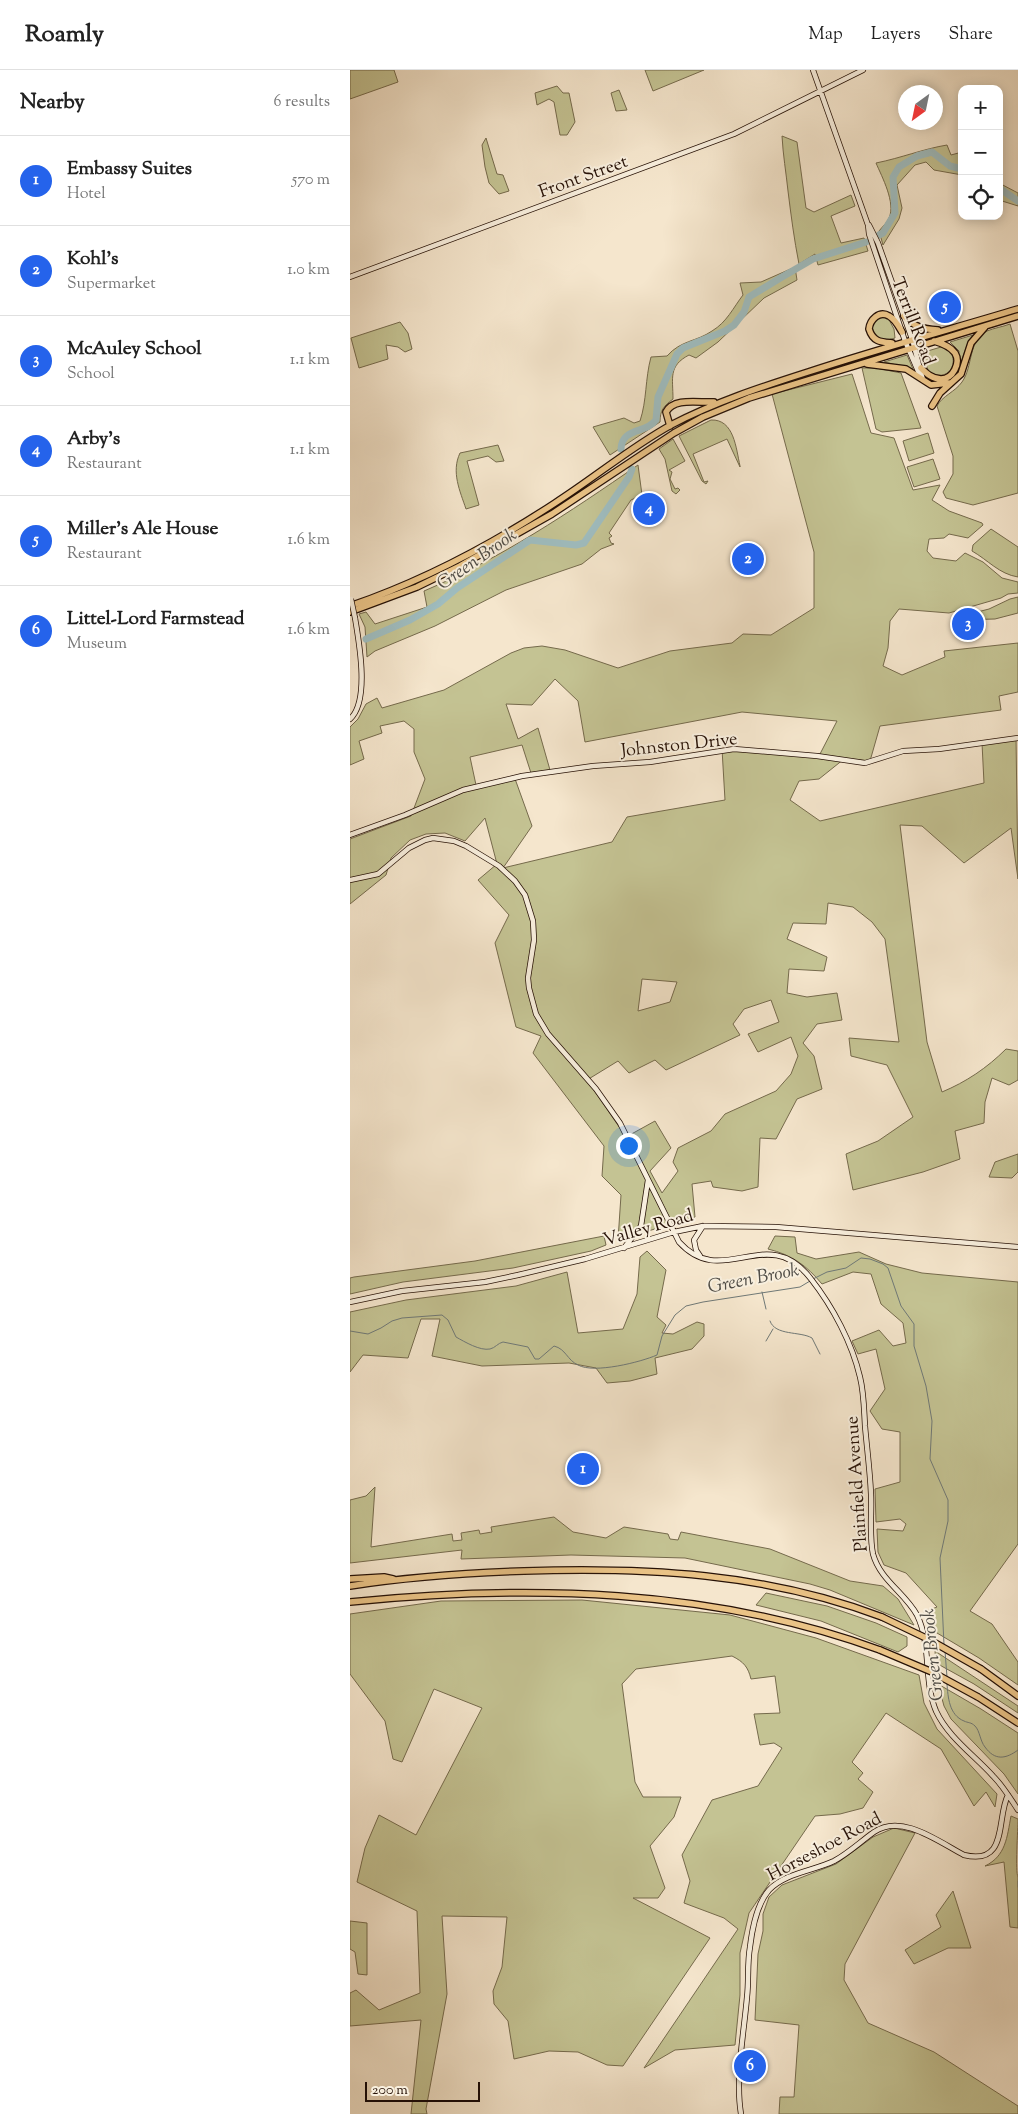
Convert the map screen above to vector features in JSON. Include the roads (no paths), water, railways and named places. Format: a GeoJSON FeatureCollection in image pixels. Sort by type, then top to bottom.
{"type":"FeatureCollection","features":[{"type":"Feature","properties":{"kind":"highway"},"geometry":{"type":"LineString","coordinates":[[350,606],[416,581],[458,560],[525,522],[670,426],[721,402],[768,384],[905,341],[1018,309]]}},
{"type":"Feature","properties":{"kind":"highway"},"geometry":{"type":"LineString","coordinates":[[897,344],[875,340],[870,332],[870,322],[877,316],[888,315],[902,332]]}},
{"type":"Feature","properties":{"kind":"highway"},"geometry":{"type":"LineString","coordinates":[[904,316],[909,322],[920,328],[942,331]]}},
{"type":"Feature","properties":{"kind":"highway"},"geometry":{"type":"LineString","coordinates":[[350,612],[417,587],[460,566],[552,514],[683,427],[741,401],[1018,316]]}},
{"type":"Feature","properties":{"kind":"highway"},"geometry":{"type":"LineString","coordinates":[[932,406],[940,392],[954,382],[963,369],[974,338],[987,325]]}},
{"type":"Feature","properties":{"kind":"highway"},"geometry":{"type":"LineString","coordinates":[[921,368],[931,376],[941,379],[948,378],[956,369],[957,360],[954,352],[947,346],[934,341]]}},
{"type":"Feature","properties":{"kind":"highway"},"geometry":{"type":"LineString","coordinates":[[860,364],[881,364],[906,369],[923,381],[938,386],[954,382]]}},
{"type":"Feature","properties":{"kind":"highway"},"geometry":{"type":"LineString","coordinates":[[670,426],[666,412],[675,403],[721,402]]}},
{"type":"Feature","properties":{"kind":"highway"},"geometry":{"type":"LineString","coordinates":[[350,1586],[445,1575],[609,1570],[672,1572],[777,1586],[838,1601],[882,1617],[928,1639],[981,1669],[1018,1696]]}},
{"type":"Feature","properties":{"kind":"highway"},"geometry":{"type":"LineString","coordinates":[[350,1579],[384,1577],[397,1580]]}},
{"type":"Feature","properties":{"kind":"highway"},"geometry":{"type":"LineString","coordinates":[[350,1602],[442,1595],[522,1593],[661,1600],[729,1609],[784,1621],[880,1650],[932,1672],[978,1697],[1018,1723]]}},
{"type":"Feature","properties":{"kind":"main road","name":"Terrill Road"},"geometry":{"type":"LineString","coordinates":[[813,70],[868,225],[904,316],[912,339],[911,348],[923,381]]}},
{"type":"Feature","properties":{"kind":"main road","name":"Front Street"},"geometry":{"type":"LineString","coordinates":[[350,277],[734,134],[863,70]]}},
{"type":"Feature","properties":{"kind":"main road","name":"Terrill Road"},"geometry":{"type":"LineString","coordinates":[[876,245],[905,341],[911,348],[921,368],[923,381]]}},
{"type":"Feature","properties":{"kind":"main road"},"geometry":{"type":"LineString","coordinates":[[350,597],[360,653],[360,692],[353,710],[354,716],[350,719]]}},
{"type":"Feature","properties":{"kind":"main road","name":"Johnston Drive"},"geometry":{"type":"LineString","coordinates":[[350,835],[405,815],[458,792],[522,776],[592,766],[650,762],[734,749],[817,756],[865,763],[903,752],[1018,738]]}},
{"type":"Feature","properties":{"kind":"main road","name":"Plainfield Avenue"},"geometry":{"type":"LineString","coordinates":[[350,880],[378,874],[409,848],[424,840],[433,838],[454,841],[466,846],[499,866],[516,881],[525,895],[533,921],[534,940],[528,978],[536,1014],[548,1034],[596,1089],[620,1123],[674,1232],[683,1246],[701,1257],[719,1262],[758,1254],[775,1255],[796,1264],[810,1277],[829,1304],[842,1330],[861,1380],[871,1493],[872,1544],[876,1562],[886,1578],[910,1604],[920,1623],[925,1642],[929,1687],[934,1705],[942,1721],[949,1731],[993,1776],[1018,1810]]}},
{"type":"Feature","properties":{"kind":"main road"},"geometry":{"type":"LineString","coordinates":[[624,1248],[641,1226],[648,1178]]}},
{"type":"Feature","properties":{"kind":"main road"},"geometry":{"type":"LineString","coordinates":[[701,1257],[696,1250],[694,1240],[703,1226]]}},
{"type":"Feature","properties":{"kind":"main road","name":"Valley Road"},"geometry":{"type":"LineString","coordinates":[[350,1302],[402,1291],[485,1282],[624,1248],[674,1232],[703,1226],[776,1227],[1018,1247]]}},
{"type":"Feature","properties":{"kind":"main road","name":"Horseshoe Road"},"geometry":{"type":"LineString","coordinates":[[740,2114],[740,2086],[750,1948],[761,1903],[770,1889],[781,1881],[834,1860],[852,1850],[874,1832],[892,1825],[911,1828],[964,1855],[971,1857],[982,1856],[992,1850],[999,1840],[1004,1804],[1008,1795]]}},
{"type":"Feature","properties":{"kind":"waterway","name":"Green Brook"},"geometry":{"type":"LineString","coordinates":[[879,235],[883,233],[895,213],[893,177],[899,167],[917,156],[932,152],[950,166],[958,168]]}},
{"type":"Feature","properties":{"kind":"waterway","name":"Green Brook"},"geometry":{"type":"LineString","coordinates":[[1003,191],[1018,201]]}},
{"type":"Feature","properties":{"kind":"waterway","name":"Green Brook"},"geometry":{"type":"LineString","coordinates":[[621,449],[625,437],[652,424],[656,420],[658,397],[677,354],[683,348],[725,331],[734,325],[744,312],[749,297],[813,259],[866,242]]}},
{"type":"Feature","properties":{"kind":"waterway","name":"Green Brook"},"geometry":{"type":"LineString","coordinates":[[366,639],[410,620],[438,604],[457,588],[530,540],[576,545],[584,543],[629,477],[632,469]]}},
{"type":"Feature","properties":{"kind":"waterway","name":"Green Brook"},"geometry":{"type":"LineString","coordinates":[[813,1279],[827,1272],[846,1268],[861,1258],[883,1264],[888,1268],[901,1306],[914,1324],[914,1346],[926,1386],[932,1421],[930,1459],[948,1500],[948,1521],[940,1558],[944,1645]]}},
{"type":"Feature","properties":{"kind":"waterway","name":"Green Brook"},"geometry":{"type":"LineString","coordinates":[[350,1331],[368,1334],[392,1321],[402,1318],[442,1315],[448,1320],[456,1337],[477,1347],[490,1349],[503,1342],[528,1347],[535,1359],[539,1359],[554,1346],[558,1347],[578,1365],[606,1368],[629,1364],[657,1355],[662,1336],[675,1315],[686,1306],[800,1287],[810,1281]]}},
{"type":"Feature","properties":{"kind":"waterway"},"geometry":{"type":"LineString","coordinates":[[762,1292],[766,1309]]}},
{"type":"Feature","properties":{"kind":"waterway"},"geometry":{"type":"LineString","coordinates":[[770,1321],[777,1329],[812,1338],[820,1354]]}},
{"type":"Feature","properties":{"kind":"waterway"},"geometry":{"type":"LineString","coordinates":[[766,1341],[773,1329]]}},
{"type":"Feature","properties":{"kind":"waterway","name":"Green Brook"},"geometry":{"type":"LineString","coordinates":[[945,1651],[947,1677]]}},
{"type":"Feature","properties":{"kind":"waterway","name":"Green Brook"},"geometry":{"type":"LineString","coordinates":[[947,1684],[949,1700],[955,1715],[975,1726],[983,1745],[989,1752],[993,1755],[1005,1757],[1018,1750]]}},
{"type":"Feature","properties":{"kind":"waterway","name":"Green Brook"},"geometry":{"type":"LineString","coordinates":[[1018,1881],[1018,1887]]}},
{"type":"Feature","properties":{"kind":"place","name":"Miller's Ale House"},"geometry":{"type":"Point","coordinates":[945,307]}},
{"type":"Feature","properties":{"kind":"place","name":"Arby's"},"geometry":{"type":"Point","coordinates":[649,509]}},
{"type":"Feature","properties":{"kind":"place","name":"Kohl's"},"geometry":{"type":"Point","coordinates":[748,559]}},
{"type":"Feature","properties":{"kind":"place","name":"McAuley School"},"geometry":{"type":"Point","coordinates":[968,624]}},
{"type":"Feature","properties":{"kind":"place","name":"Embassy Suites"},"geometry":{"type":"Point","coordinates":[583,1469]}},
{"type":"Feature","properties":{"kind":"place","name":"Littel-Lord Farmstead"},"geometry":{"type":"Point","coordinates":[750,2066]}}]}
